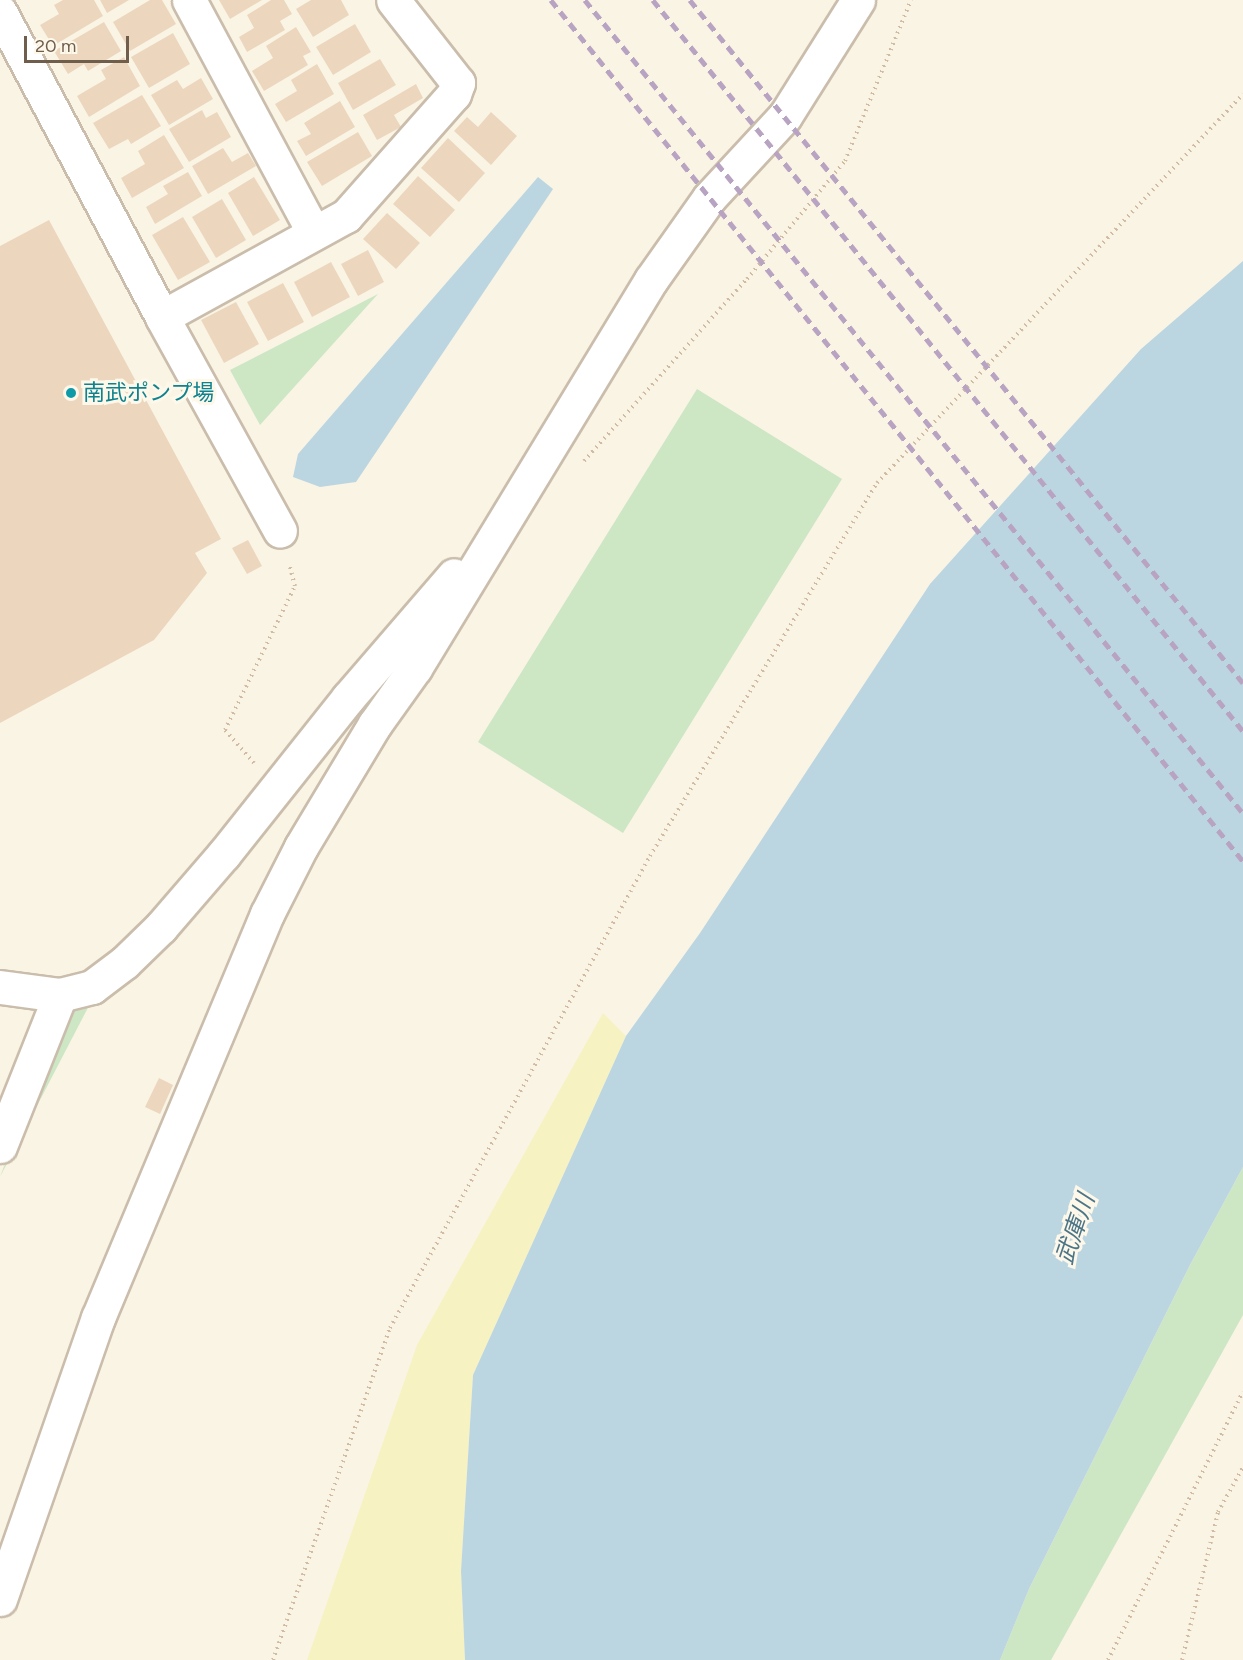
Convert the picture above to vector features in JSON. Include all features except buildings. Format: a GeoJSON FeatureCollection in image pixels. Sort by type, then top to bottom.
{"type":"FeatureCollection","features":[{"type":"Feature","properties":{"kind":"street"},"geometry":{"type":"LineString","coordinates":[[189,0],[314,233]]}},
{"type":"Feature","properties":{"kind":"street"},"geometry":{"type":"LineString","coordinates":[[162,317],[345,216],[454,94],[458,83],[393,0]]}},
{"type":"Feature","properties":{"kind":"street"},"geometry":{"type":"LineString","coordinates":[[0,1599],[98,1318],[267,914],[301,847],[375,724],[416,668],[651,280],[709,198],[785,116],[850,5]]}},
{"type":"Feature","properties":{"kind":"street"},"geometry":{"type":"LineString","coordinates":[[0,12],[162,317],[280,531]]}},
{"type":"Feature","properties":{"kind":"street"},"geometry":{"type":"LineString","coordinates":[[0,987],[60,995],[92,987],[124,963],[161,927],[348,698],[509,513]]}},
{"type":"Feature","properties":{"kind":"street"},"geometry":{"type":"LineString","coordinates":[[0,1146],[13,1075],[60,995]]}},
{"type":"Feature","properties":{"kind":"path"},"geometry":{"type":"LineString","coordinates":[[579,467],[747,279],[845,161],[911,0]]}},
{"type":"Feature","properties":{"kind":"path"},"geometry":{"type":"LineString","coordinates":[[273,1660],[390,1328],[650,856],[877,483],[1243,94]]}},
{"type":"Feature","properties":{"kind":"path"},"geometry":{"type":"LineString","coordinates":[[276,788],[225,730],[295,586],[280,531]]}},
{"type":"Feature","properties":{"kind":"path"},"geometry":{"type":"LineString","coordinates":[[1108,1660],[1243,1392]]}},
{"type":"Feature","properties":{"kind":"path"},"geometry":{"type":"LineString","coordinates":[[1182,1660],[1218,1512],[1243,1467]]}},
{"type":"Feature","properties":{"kind":"green space"},"geometry":{"type":"Polygon","coordinates":[[[378,294],[260,425],[230,370],[378,294]]]}},
{"type":"Feature","properties":{"kind":"green space"},"geometry":{"type":"Polygon","coordinates":[[[697,389],[842,479],[623,833],[478,742],[697,389]]]}},
{"type":"Feature","properties":{"kind":"green space"},"geometry":{"type":"Polygon","coordinates":[[[93,998],[0,1177],[66,1003],[93,998]]]}},
{"type":"Feature","properties":{"kind":"green space"},"geometry":{"type":"Polygon","coordinates":[[[1243,1167],[1243,1315],[1051,1660],[1000,1660],[1029,1589],[1190,1265],[1243,1167]]]}},
{"type":"Feature","properties":{"kind":"sand"},"geometry":{"type":"Polygon","coordinates":[[[603,1013],[626,1036],[473,1375],[461,1571],[465,1660],[307,1660],[417,1345],[603,1013]]]}},
{"type":"Feature","properties":{"kind":"water"},"geometry":{"type":"Polygon","coordinates":[[[538,177],[553,189],[356,482],[320,487],[293,477],[298,454],[538,177]]]}},
{"type":"Feature","properties":{"kind":"water","name":"武庫川"},"geometry":{"type":"Polygon","coordinates":[[[1243,261],[1243,1167],[1190,1265],[1029,1589],[1000,1660],[465,1660],[461,1571],[473,1375],[626,1036],[700,933],[930,584],[1141,349],[1243,261]]]}},
{"type":"Feature","properties":{"kind":"railway"},"geometry":{"type":"LineString","coordinates":[[551,0],[1243,861]]}},
{"type":"Feature","properties":{"kind":"railway"},"geometry":{"type":"LineString","coordinates":[[585,0],[1243,813]]}},
{"type":"Feature","properties":{"kind":"railway"},"geometry":{"type":"LineString","coordinates":[[653,0],[1243,731]]}},
{"type":"Feature","properties":{"kind":"railway"},"geometry":{"type":"LineString","coordinates":[[690,0],[1243,683]]}},
{"type":"Feature","properties":{"kind":"place","name":"南武ポンプ場"},"geometry":{"type":"Point","coordinates":[71,393]}}]}
